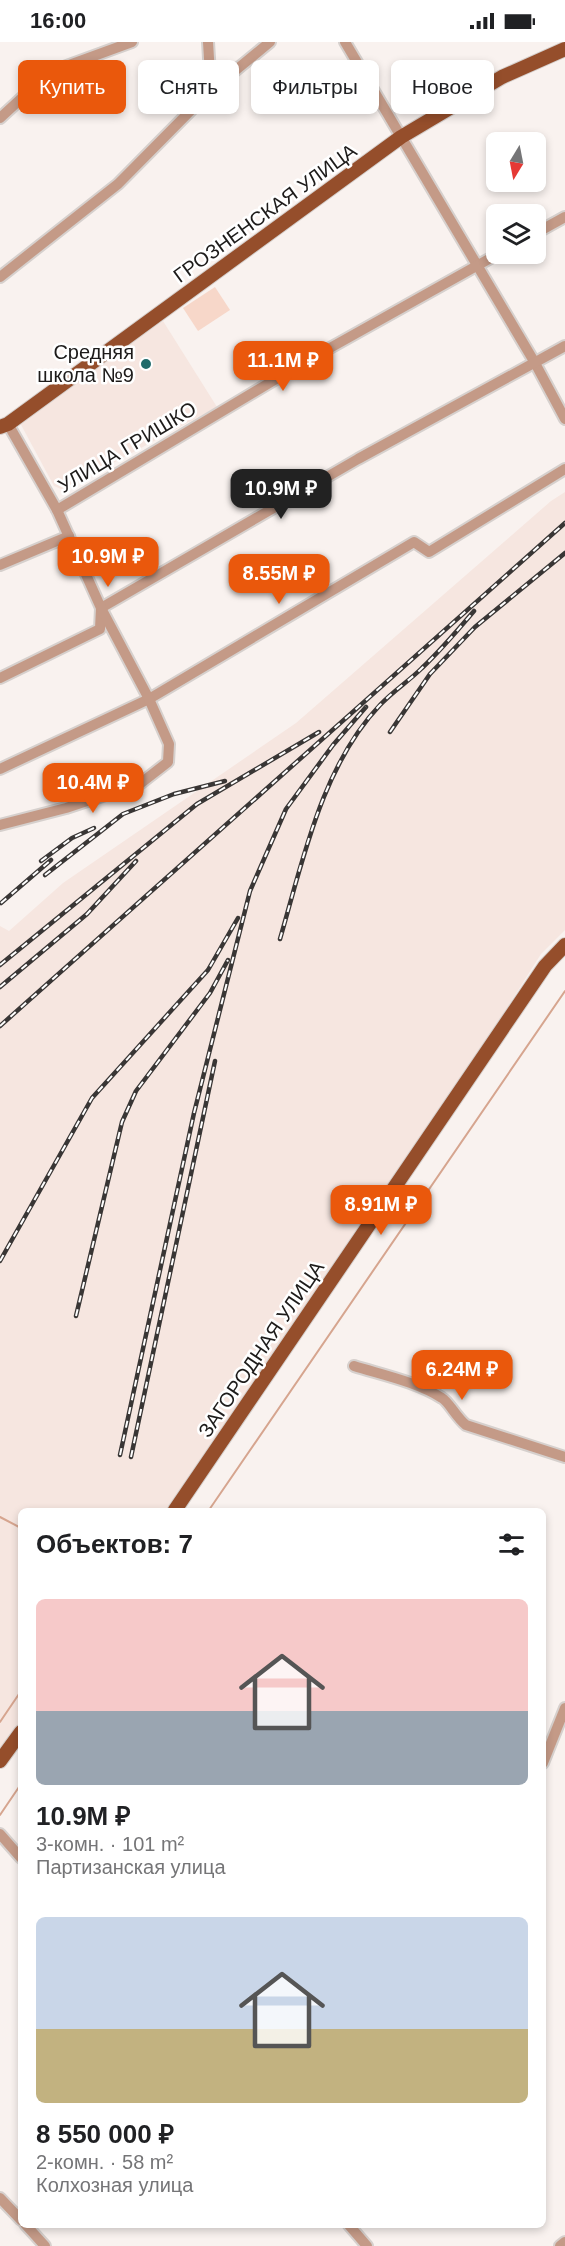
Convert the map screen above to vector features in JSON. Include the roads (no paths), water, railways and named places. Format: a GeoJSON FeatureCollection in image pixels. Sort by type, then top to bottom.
{"type":"FeatureCollection","features":[{"type":"Feature","properties":{"kind":"main road","name":"ГРОЗНЕНСКАЯ УЛИЦА"},"geometry":{"type":"LineString","coordinates":[[4,425],[212,278],[401,137],[502,77],[565,49]]}},
{"type":"Feature","properties":{"kind":"main road","name":"ЗАГОРОДНАЯ УЛИЦА"},"geometry":{"type":"LineString","coordinates":[[176,1508],[545,966],[565,945]]}},
{"type":"Feature","properties":{"kind":"main road"},"geometry":{"type":"LineString","coordinates":[[0,1761],[18,1736]]}},
{"type":"Feature","properties":{"kind":"street"},"geometry":{"type":"LineString","coordinates":[[0,117],[50,72],[132,42]]}},
{"type":"Feature","properties":{"kind":"street"},"geometry":{"type":"LineString","coordinates":[[208,42],[209,60]]}},
{"type":"Feature","properties":{"kind":"street"},"geometry":{"type":"LineString","coordinates":[[239,68],[270,42]]}},
{"type":"Feature","properties":{"kind":"street"},"geometry":{"type":"LineString","coordinates":[[345,42],[535,363],[565,419]]}},
{"type":"Feature","properties":{"kind":"street"},"geometry":{"type":"LineString","coordinates":[[0,277],[117,184],[188,114]]}},
{"type":"Feature","properties":{"kind":"street"},"geometry":{"type":"LineString","coordinates":[[546,227],[565,217]]}},
{"type":"Feature","properties":{"kind":"street","name":"УЛИЦА ГРИШКО"},"geometry":{"type":"LineString","coordinates":[[57,510],[296,367],[486,260]]}},
{"type":"Feature","properties":{"kind":"street"},"geometry":{"type":"LineString","coordinates":[[101,608],[358,459],[565,346]]}},
{"type":"Feature","properties":{"kind":"street"},"geometry":{"type":"LineString","coordinates":[[0,825],[66,808],[141,783],[168,762],[169,744],[149,699],[101,608],[57,510],[4,425]]}},
{"type":"Feature","properties":{"kind":"street"},"geometry":{"type":"LineString","coordinates":[[0,769],[149,699],[414,542],[429,552],[565,469]]}},
{"type":"Feature","properties":{"kind":"street"},"geometry":{"type":"LineString","coordinates":[[0,565],[69,536]]}},
{"type":"Feature","properties":{"kind":"street"},"geometry":{"type":"LineString","coordinates":[[0,678],[100,629],[101,608]]}},
{"type":"Feature","properties":{"kind":"street"},"geometry":{"type":"LineString","coordinates":[[354,1366],[422,1388],[445,1399],[454,1416],[466,1425],[565,1457]]}},
{"type":"Feature","properties":{"kind":"street"},"geometry":{"type":"LineString","coordinates":[[546,1756],[565,1708]]}},
{"type":"Feature","properties":{"kind":"street"},"geometry":{"type":"LineString","coordinates":[[0,1834],[18,1855]]}},
{"type":"Feature","properties":{"kind":"street"},"geometry":{"type":"LineString","coordinates":[[0,2198],[18,2217]]}},
{"type":"Feature","properties":{"kind":"street"},"geometry":{"type":"LineString","coordinates":[[29,2228],[45,2246]]}},
{"type":"Feature","properties":{"kind":"street"},"geometry":{"type":"LineString","coordinates":[[359,2229],[367,2246]]}},
{"type":"Feature","properties":{"kind":"street"},"geometry":{"type":"LineString","coordinates":[[560,2246],[565,2242]]}},
{"type":"Feature","properties":{"kind":"waterway"},"geometry":{"type":"LineString","coordinates":[[210,1508],[565,991]]}},
{"type":"Feature","properties":{"kind":"waterway"},"geometry":{"type":"LineString","coordinates":[[0,1517],[18,1526]]}},
{"type":"Feature","properties":{"kind":"waterway"},"geometry":{"type":"LineString","coordinates":[[0,1722],[18,1695]]}},
{"type":"Feature","properties":{"kind":"waterway"},"geometry":{"type":"LineString","coordinates":[[0,1815],[18,1788]]}},
{"type":"Feature","properties":{"kind":"railway"},"geometry":{"type":"LineString","coordinates":[[0,1026],[565,523]]}},
{"type":"Feature","properties":{"kind":"railway"},"geometry":{"type":"LineString","coordinates":[[390,732],[430,674],[475,627],[565,553]]}},
{"type":"Feature","properties":{"kind":"railway"},"geometry":{"type":"LineString","coordinates":[[280,939],[306,846],[329,785],[343,756],[360,729],[380,705],[417,673],[474,611]]}},
{"type":"Feature","properties":{"kind":"railway"},"geometry":{"type":"LineString","coordinates":[[120,1455],[194,1113],[250,891],[286,809],[333,745],[366,707]]}},
{"type":"Feature","properties":{"kind":"railway"},"geometry":{"type":"LineString","coordinates":[[0,965],[197,804],[319,732]]}},
{"type":"Feature","properties":{"kind":"railway"},"geometry":{"type":"LineString","coordinates":[[45,875],[123,814],[174,794],[225,781]]}},
{"type":"Feature","properties":{"kind":"railway"},"geometry":{"type":"LineString","coordinates":[[41,861],[72,838],[94,828]]}},
{"type":"Feature","properties":{"kind":"railway"},"geometry":{"type":"LineString","coordinates":[[1,903],[51,860]]}},
{"type":"Feature","properties":{"kind":"railway"},"geometry":{"type":"LineString","coordinates":[[0,987],[87,914],[136,861]]}},
{"type":"Feature","properties":{"kind":"railway"},"geometry":{"type":"LineString","coordinates":[[0,1261],[92,1098],[208,970],[238,918]]}},
{"type":"Feature","properties":{"kind":"railway"},"geometry":{"type":"LineString","coordinates":[[76,1316],[122,1122],[136,1091],[210,993],[228,960]]}},
{"type":"Feature","properties":{"kind":"railway"},"geometry":{"type":"LineString","coordinates":[[131,1457],[215,1061]]}},
{"type":"Feature","properties":{"kind":"place","name":"Средняя школа №9"},"geometry":{"type":"Point","coordinates":[146,364]}}]}
